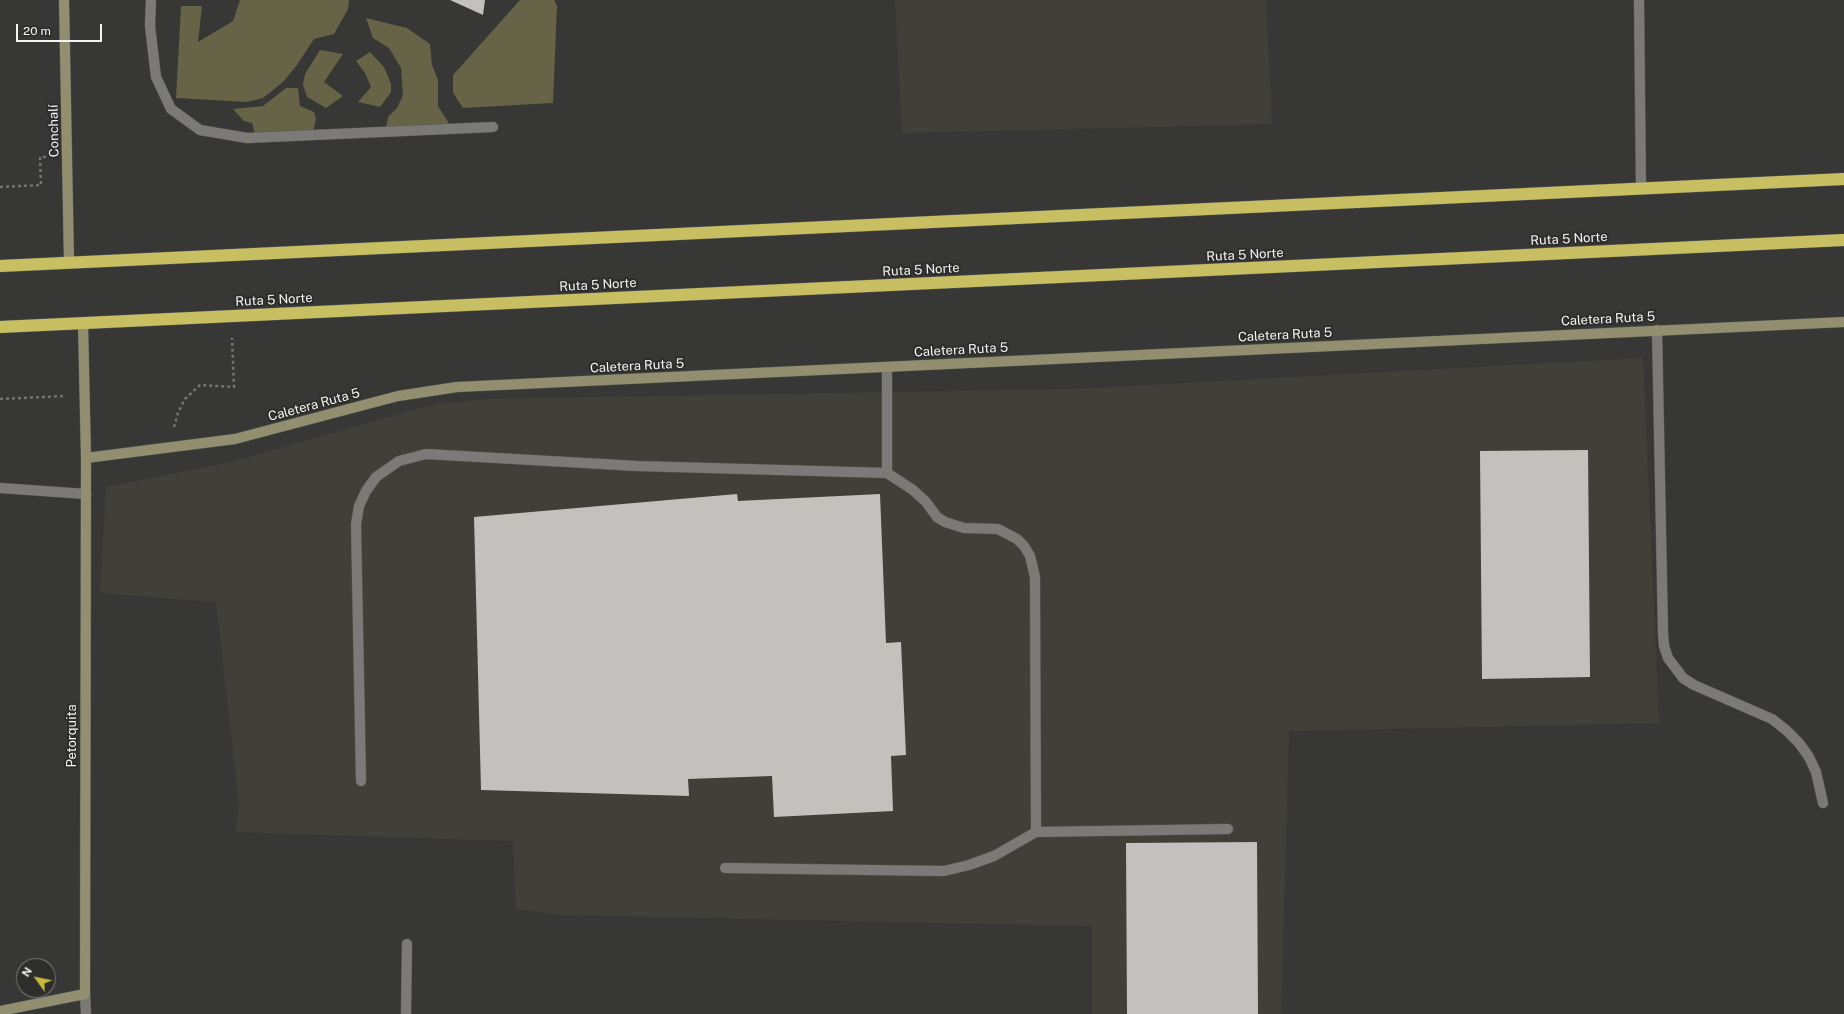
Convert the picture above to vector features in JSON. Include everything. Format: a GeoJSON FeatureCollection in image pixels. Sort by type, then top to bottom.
{"type":"FeatureCollection","features":[{"type":"Feature","properties":{"kind":"highway"},"geometry":{"type":"LineString","coordinates":[[0,266],[1844,179]]}},
{"type":"Feature","properties":{"kind":"highway","name":"Ruta 5 Norte"},"geometry":{"type":"LineString","coordinates":[[0,327],[1844,240]]}},
{"type":"Feature","properties":{"kind":"street","name":"Conchalí"},"geometry":{"type":"LineString","coordinates":[[64,0],[69,262]]}},
{"type":"Feature","properties":{"kind":"street"},"geometry":{"type":"LineString","coordinates":[[151,0],[150,26],[156,77],[171,109],[200,130],[247,138],[493,127]]}},
{"type":"Feature","properties":{"kind":"street"},"geometry":{"type":"LineString","coordinates":[[1639,0],[1641,189]]}},
{"type":"Feature","properties":{"kind":"street","name":"Caletera Ruta 5"},"geometry":{"type":"LineString","coordinates":[[86,458],[236,439],[398,396],[457,387],[1844,322]]}},
{"type":"Feature","properties":{"kind":"street","name":"Petorquita"},"geometry":{"type":"LineString","coordinates":[[83,324],[86,458],[86,1014]]}},
{"type":"Feature","properties":{"kind":"street"},"geometry":{"type":"LineString","coordinates":[[1658,330],[1663,633],[1664,646],[1668,658],[1679,673],[1694,686],[1772,719],[1786,730],[1798,743],[1816,772],[1823,803]]}},
{"type":"Feature","properties":{"kind":"street"},"geometry":{"type":"LineString","coordinates":[[887,473],[888,367]]}},
{"type":"Feature","properties":{"kind":"street"},"geometry":{"type":"LineString","coordinates":[[361,781],[356,524],[359,506],[366,491],[376,477],[399,460],[426,454],[637,466],[887,473],[913,490],[926,502],[937,517],[945,522],[964,528],[998,529],[1016,539],[1030,556],[1035,577],[1036,832]]}},
{"type":"Feature","properties":{"kind":"street"},"geometry":{"type":"LineString","coordinates":[[0,488],[86,494]]}},
{"type":"Feature","properties":{"kind":"street"},"geometry":{"type":"LineString","coordinates":[[724,868],[944,871],[969,865],[994,856],[1036,832],[1228,829]]}},
{"type":"Feature","properties":{"kind":"street"},"geometry":{"type":"LineString","coordinates":[[406,1014],[407,944]]}},
{"type":"Feature","properties":{"kind":"street"},"geometry":{"type":"LineString","coordinates":[[0,1011],[85,994]]}},
{"type":"Feature","properties":{"kind":"path"},"geometry":{"type":"LineString","coordinates":[[0,187],[40,185]]}},
{"type":"Feature","properties":{"kind":"path"},"geometry":{"type":"LineString","coordinates":[[173,448],[174,424],[185,399],[192,391],[200,385],[234,387],[231,316]]}},
{"type":"Feature","properties":{"kind":"path"},"geometry":{"type":"LineString","coordinates":[[0,399],[58,397]]}},
{"type":"Feature","properties":{"kind":"shaded area"},"geometry":{"type":"Polygon","coordinates":[[[240,0],[349,0],[348,9],[334,34],[314,39],[297,65],[283,82],[263,98],[247,102],[176,98],[181,6],[202,6],[198,42],[233,21],[240,0]]]}},
{"type":"Feature","properties":{"kind":"shaded area"},"geometry":{"type":"Polygon","coordinates":[[[520,0],[554,0],[557,6],[553,103],[463,108],[453,93],[453,75],[520,0]]]}},
{"type":"Feature","properties":{"kind":"shaded area"},"geometry":{"type":"Polygon","coordinates":[[[895,0],[1266,0],[1272,124],[902,133],[895,0]]]}},
{"type":"Feature","properties":{"kind":"shaded area"},"geometry":{"type":"Polygon","coordinates":[[[366,18],[407,28],[430,44],[432,65],[438,80],[438,106],[450,125],[386,128],[388,117],[397,108],[403,95],[401,68],[389,48],[373,38],[366,18]]]}},
{"type":"Feature","properties":{"kind":"shaded area"},"geometry":{"type":"Polygon","coordinates":[[[320,50],[343,54],[324,82],[343,96],[326,108],[307,97],[303,85],[305,74],[320,50]]]}},
{"type":"Feature","properties":{"kind":"shaded area"},"geometry":{"type":"Polygon","coordinates":[[[370,52],[384,67],[391,84],[391,92],[380,107],[358,102],[371,87],[365,73],[356,61],[370,52]]]}},
{"type":"Feature","properties":{"kind":"shaded area"},"geometry":{"type":"Polygon","coordinates":[[[286,88],[298,88],[300,106],[314,112],[316,119],[313,133],[255,135],[252,123],[244,121],[233,109],[263,106],[286,88]]]}},
{"type":"Feature","properties":{"kind":"shaded area"},"geometry":{"type":"Polygon","coordinates":[[[1643,358],[1659,723],[1289,731],[1281,1014],[1092,1014],[1092,926],[562,915],[516,909],[513,841],[236,832],[239,803],[216,602],[100,593],[106,487],[231,462],[439,404],[487,399],[1076,389],[1643,358]]]}},
{"type":"Feature","properties":{"kind":"building"},"geometry":{"type":"Polygon","coordinates":[[[450,0],[485,0],[483,15],[450,0]]]}},
{"type":"Feature","properties":{"kind":"building"},"geometry":{"type":"Polygon","coordinates":[[[1588,450],[1590,677],[1482,679],[1480,451],[1588,450]]]}},
{"type":"Feature","properties":{"kind":"building"},"geometry":{"type":"Polygon","coordinates":[[[737,494],[738,501],[880,494],[886,643],[901,642],[906,755],[891,756],[893,811],[774,817],[772,776],[688,779],[689,796],[481,790],[474,517],[737,494]]]}},
{"type":"Feature","properties":{"kind":"building"},"geometry":{"type":"Polygon","coordinates":[[[1257,842],[1258,1014],[1127,1014],[1126,843],[1257,842]]]}}]}
